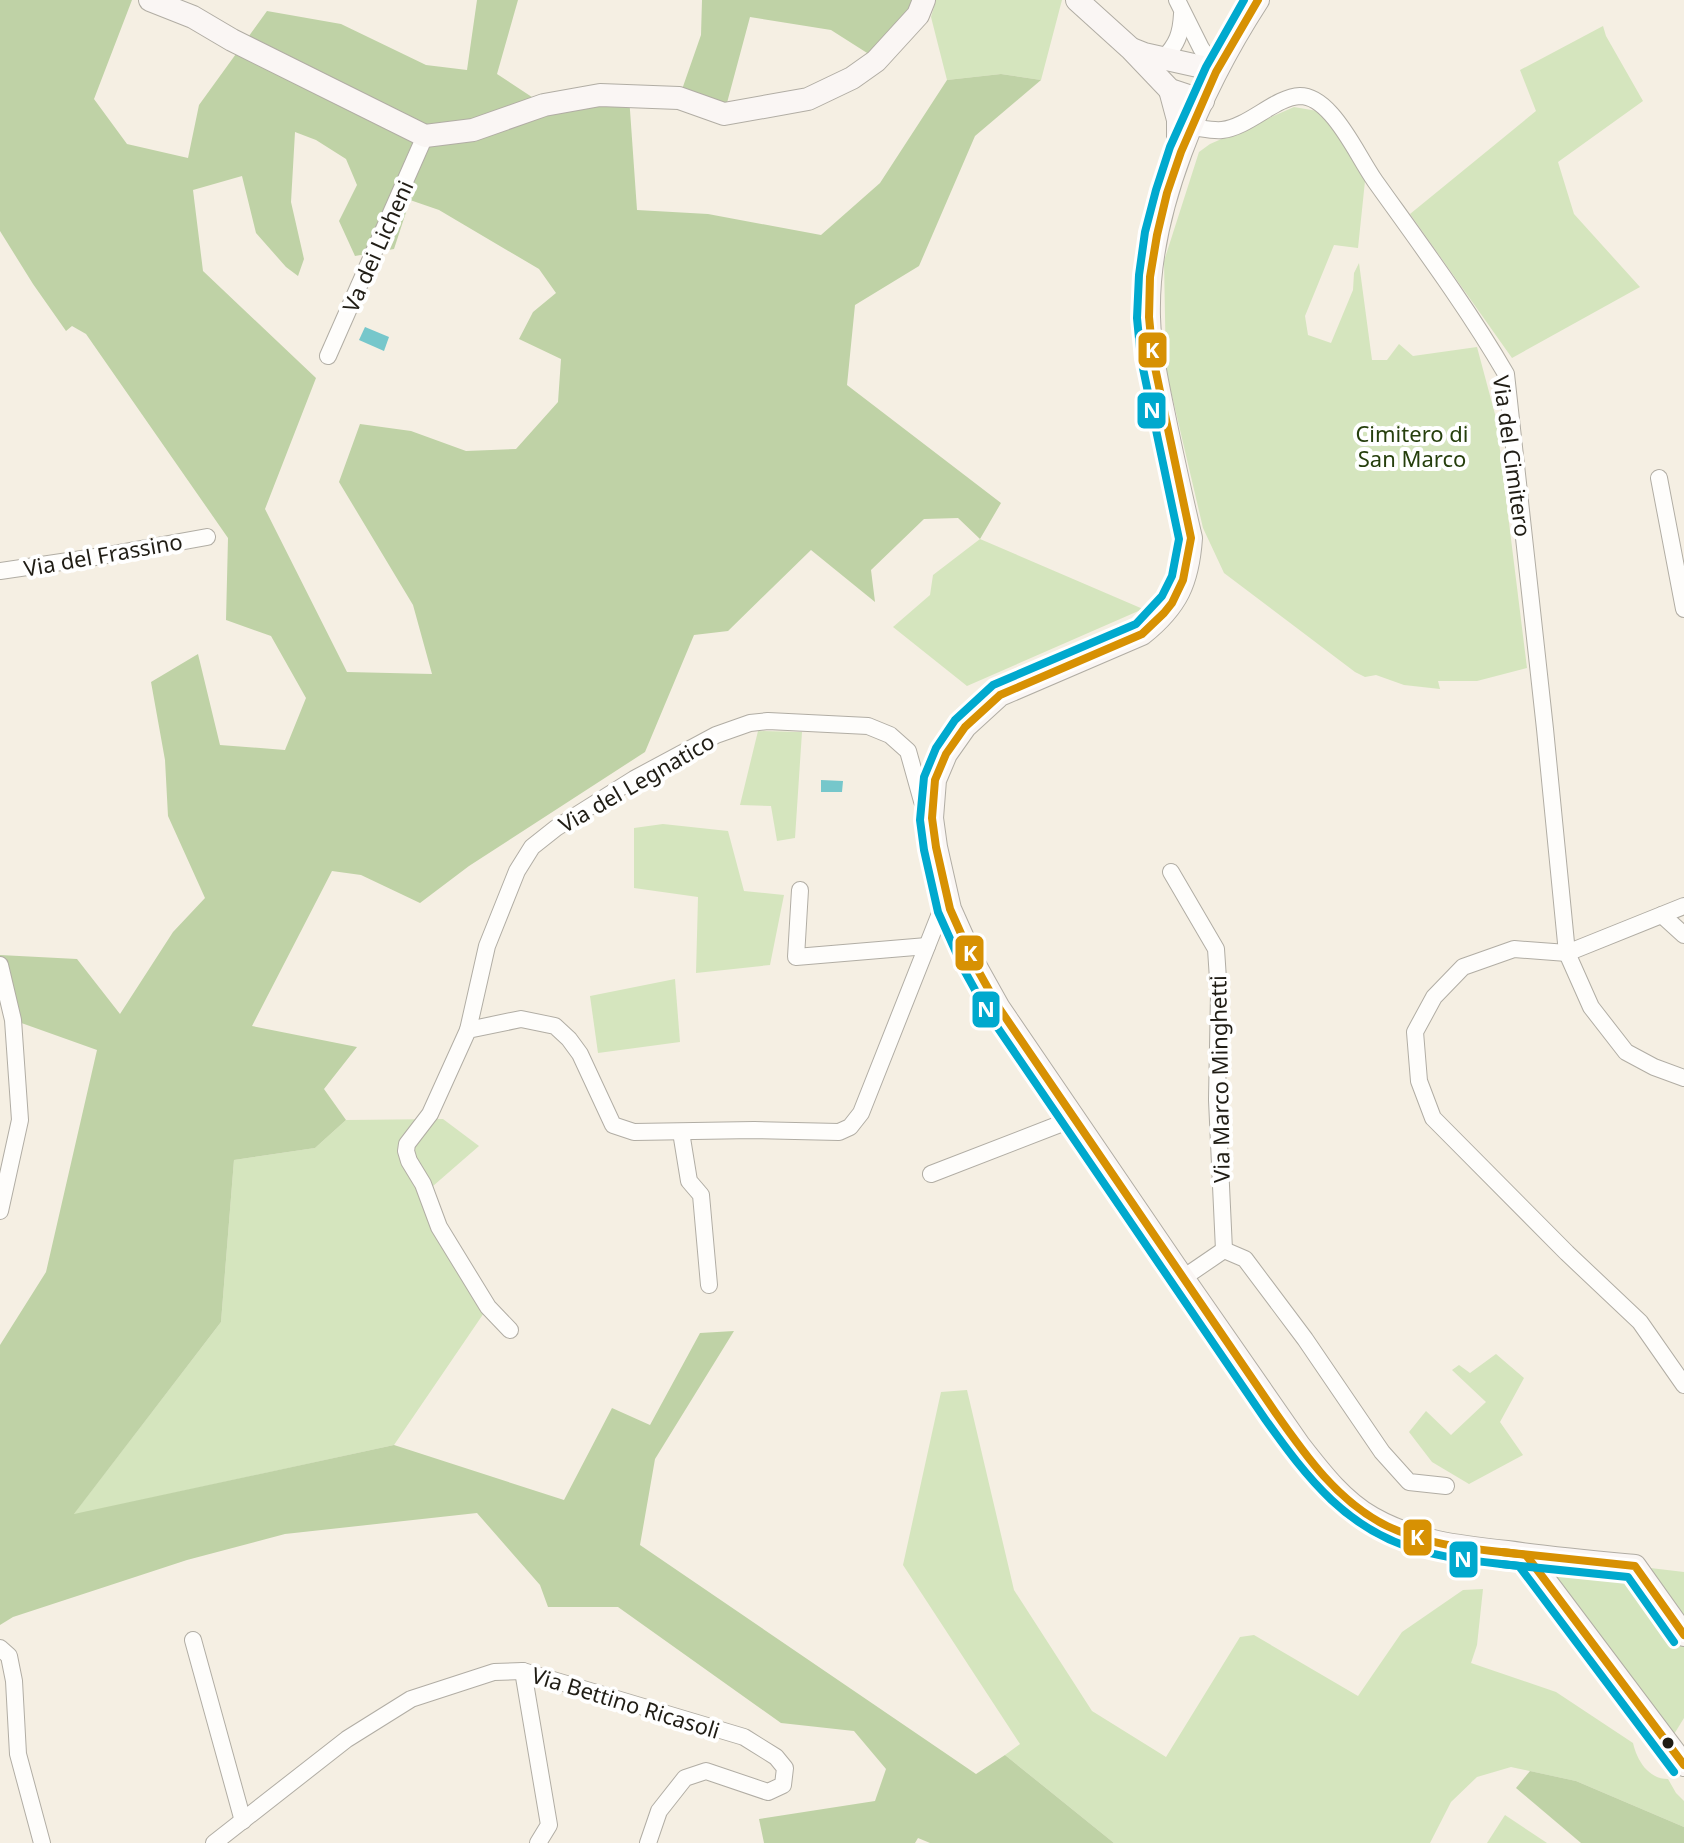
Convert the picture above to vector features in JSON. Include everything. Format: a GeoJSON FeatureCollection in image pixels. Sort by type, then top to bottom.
{"type":"FeatureCollection","features":[{"type":"Feature","properties":{"kind":"main road"},"geometry":{"type":"LineString","coordinates":[[150,0],[193,17],[232,40],[425,136],[473,130],[544,105],[600,95],[679,98],[724,114],[808,99],[852,78],[876,61],[918,15],[924,0]]}},
{"type":"Feature","properties":{"kind":"main road"},"geometry":{"type":"LineString","coordinates":[[1077,0],[1167,86],[1203,101]]}},
{"type":"Feature","properties":{"kind":"main road"},"geometry":{"type":"LineString","coordinates":[[1258,0],[1216,70],[1191,127],[1159,225],[1150,279],[1149,319],[1157,383],[1191,538],[1183,585],[1173,604],[1142,634],[1000,695],[965,727],[946,754],[935,780],[932,818],[950,909],[975,965],[999,1008],[1322,1475],[1372,1518],[1413,1537],[1452,1546],[1635,1566],[1684,1635]]}},
{"type":"Feature","properties":{"kind":"main road"},"geometry":{"type":"LineString","coordinates":[[1130,48],[1216,70]]}},
{"type":"Feature","properties":{"kind":"main road"},"geometry":{"type":"LineString","coordinates":[[1164,58],[1167,86],[1176,106],[1179,158]]}},
{"type":"Feature","properties":{"kind":"main road"},"geometry":{"type":"LineString","coordinates":[[1526,1555],[1684,1765]]}},
{"type":"Feature","properties":{"kind":"street"},"geometry":{"type":"LineString","coordinates":[[1180,6],[1216,70]]}},
{"type":"Feature","properties":{"kind":"street"},"geometry":{"type":"LineString","coordinates":[[1164,58],[1176,45],[1181,32],[1180,6]]}},
{"type":"Feature","properties":{"kind":"street","name":"Via del Cimitero"},"geometry":{"type":"LineString","coordinates":[[1191,127],[1223,130],[1300,96],[1314,99],[1326,108],[1488,343],[1506,374],[1567,953],[1591,1007],[1626,1052],[1684,1078]]}},
{"type":"Feature","properties":{"kind":"street","name":"Va dei Licheni"},"geometry":{"type":"LineString","coordinates":[[328,356],[425,136]]}},
{"type":"Feature","properties":{"kind":"street"},"geometry":{"type":"LineString","coordinates":[[1659,478],[1681,579],[1684,609]]}},
{"type":"Feature","properties":{"kind":"street","name":"Via del Frassino"},"geometry":{"type":"LineString","coordinates":[[0,571],[207,537]]}},
{"type":"Feature","properties":{"kind":"street","name":"Via del Legnatico"},"geometry":{"type":"LineString","coordinates":[[510,1330],[488,1307],[439,1227],[423,1184],[406,1151],[407,1144],[430,1114],[468,1030],[487,946],[517,871],[532,847],[556,828],[634,779],[716,735],[750,723],[768,721],[868,726],[890,735],[908,751],[922,801],[932,818]]}},
{"type":"Feature","properties":{"kind":"street","name":"Via Marco Minghetti"},"geometry":{"type":"LineString","coordinates":[[1171,872],[1216,949],[1219,994],[1217,1100],[1224,1250]]}},
{"type":"Feature","properties":{"kind":"street"},"geometry":{"type":"LineString","coordinates":[[800,890],[796,957],[927,946]]}},
{"type":"Feature","properties":{"kind":"street"},"geometry":{"type":"LineString","coordinates":[[1684,906],[1567,953],[1514,949],[1463,967],[1434,997],[1415,1032],[1419,1081],[1433,1118],[1640,1322],[1684,1385]]}},
{"type":"Feature","properties":{"kind":"street"},"geometry":{"type":"LineString","coordinates":[[468,1030],[521,1019],[555,1026],[580,1054],[613,1125],[634,1132],[839,1132],[850,1127],[861,1113],[939,916],[950,909]]}},
{"type":"Feature","properties":{"kind":"street"},"geometry":{"type":"LineString","coordinates":[[1662,915],[1684,935]]}},
{"type":"Feature","properties":{"kind":"street"},"geometry":{"type":"LineString","coordinates":[[0,965],[13,1020],[20,1120],[0,1211]]}},
{"type":"Feature","properties":{"kind":"street"},"geometry":{"type":"LineString","coordinates":[[931,1174],[1073,1119]]}},
{"type":"Feature","properties":{"kind":"street"},"geometry":{"type":"LineString","coordinates":[[681,1132],[689,1181],[701,1195],[709,1285]]}},
{"type":"Feature","properties":{"kind":"street"},"geometry":{"type":"LineString","coordinates":[[1183,1278],[1224,1250],[1245,1259],[1305,1339],[1382,1452],[1409,1482],[1446,1486]]}},
{"type":"Feature","properties":{"kind":"street"},"geometry":{"type":"LineString","coordinates":[[193,1640],[243,1821]]}},
{"type":"Feature","properties":{"kind":"street"},"geometry":{"type":"LineString","coordinates":[[0,1648],[9,1656],[14,1681],[18,1754],[42,1843]]}},
{"type":"Feature","properties":{"kind":"street"},"geometry":{"type":"LineString","coordinates":[[523,1671],[549,1825],[538,1843]]}},
{"type":"Feature","properties":{"kind":"street","name":"Via Bettino Ricasoli"},"geometry":{"type":"LineString","coordinates":[[214,1843],[347,1739],[411,1699],[494,1672],[523,1671],[744,1737],[776,1757],[785,1768],[783,1785],[768,1792],[706,1771],[685,1778],[659,1811],[648,1843]]}},
{"type":"Feature","properties":{"kind":"green space"},"geometry":{"type":"Polygon","coordinates":[[[0,0],[132,0],[94,99],[127,144],[188,158],[199,105],[267,11],[341,24],[426,65],[467,70],[477,0],[518,0],[497,74],[544,105],[629,96],[637,210],[708,214],[821,235],[880,183],[947,80],[1001,74],[1041,80],[975,136],[919,266],[855,305],[847,385],[1001,503],[980,539],[958,518],[924,519],[871,570],[875,602],[811,550],[728,631],[694,635],[645,752],[469,866],[420,903],[361,875],[332,871],[252,1026],[357,1047],[324,1089],[346,1120],[315,1148],[234,1160],[221,1322],[74,1514],[394,1445],[564,1500],[612,1408],[650,1425],[700,1333],[734,1331],[655,1459],[640,1545],[976,1774],[1005,1755],[1114,1843],[930,1843],[918,1838],[915,1843],[764,1843],[759,1819],[875,1801],[886,1769],[854,1731],[781,1723],[618,1607],[548,1607],[540,1585],[477,1513],[285,1534],[187,1560],[13,1617],[0,1625],[0,1345],[46,1272],[97,1050],[13,1020],[0,955],[77,959],[120,1014],[173,932],[205,898],[168,816],[165,760],[151,682],[198,654],[220,745],[285,750],[306,698],[271,636],[226,620],[228,538],[86,334],[72,326],[66,331],[0,231],[0,0]],[[295,132],[291,202],[304,259],[298,276],[256,233],[242,176],[193,190],[203,271],[316,378],[265,509],[347,672],[432,674],[413,605],[339,482],[360,424],[411,431],[466,451],[516,449],[558,402],[561,359],[519,339],[533,312],[556,293],[539,269],[439,210],[410,200],[394,249],[355,256],[339,221],[357,185],[346,159],[316,140],[295,132]]]}},
{"type":"Feature","properties":{"kind":"green space"},"geometry":{"type":"Polygon","coordinates":[[[702,0],[924,0],[875,58],[831,30],[750,17],[724,114],[679,98],[701,35],[702,0]]]}},
{"type":"Feature","properties":{"kind":"green space"},"geometry":{"type":"Polygon","coordinates":[[[936,0],[1062,0],[1041,80],[1001,74],[947,80],[931,17],[936,0]]]}},
{"type":"Feature","properties":{"kind":"green space"},"geometry":{"type":"Polygon","coordinates":[[[1603,26],[1643,101],[1558,162],[1574,214],[1640,287],[1512,358],[1410,214],[1536,111],[1520,70],[1603,26]]]}},
{"type":"Feature","properties":{"kind":"green space","name":"Cimitero di San Marco"},"geometry":{"type":"Polygon","coordinates":[[[1294,107],[1323,112],[1346,145],[1365,181],[1358,248],[1334,245],[1305,316],[1308,335],[1331,343],[1353,290],[1354,273],[1359,263],[1372,360],[1387,360],[1399,344],[1413,356],[1477,347],[1496,418],[1527,668],[1477,681],[1438,681],[1440,689],[1404,685],[1376,675],[1365,677],[1224,573],[1203,528],[1166,370],[1164,261],[1199,152],[1210,144],[1294,107]]]}},
{"type":"Feature","properties":{"kind":"green space"},"geometry":{"type":"Polygon","coordinates":[[[980,539],[1143,609],[967,686],[893,627],[930,595],[933,575],[980,539]]]}},
{"type":"Feature","properties":{"kind":"green space"},"geometry":{"type":"Polygon","coordinates":[[[758,731],[802,732],[795,838],[777,841],[771,806],[740,805],[758,731]]]}},
{"type":"Feature","properties":{"kind":"green space"},"geometry":{"type":"Polygon","coordinates":[[[663,824],[728,831],[744,891],[784,895],[770,965],[696,973],[698,897],[634,888],[634,828],[663,824]]]}},
{"type":"Feature","properties":{"kind":"green space"},"geometry":{"type":"Polygon","coordinates":[[[675,979],[680,1042],[598,1053],[590,996],[675,979]]]}},
{"type":"Feature","properties":{"kind":"green space"},"geometry":{"type":"Polygon","coordinates":[[[443,1119],[479,1146],[433,1186],[439,1227],[488,1307],[394,1445],[73,1515],[221,1322],[234,1160],[315,1148],[346,1120],[443,1119]]]}},
{"type":"Feature","properties":{"kind":"green space"},"geometry":{"type":"Polygon","coordinates":[[[1496,1354],[1524,1378],[1500,1422],[1523,1455],[1469,1484],[1432,1462],[1409,1432],[1426,1411],[1451,1435],[1486,1402],[1452,1370],[1459,1365],[1470,1373],[1496,1354]]]}},
{"type":"Feature","properties":{"kind":"green space"},"geometry":{"type":"Polygon","coordinates":[[[967,1390],[1014,1590],[1092,1711],[1166,1757],[1240,1637],[1254,1635],[1358,1696],[1402,1632],[1463,1590],[1483,1589],[1477,1645],[1471,1663],[1556,1692],[1633,1743],[1644,1767],[1655,1776],[1668,1779],[1684,1801],[1684,1827],[1576,1781],[1511,1767],[1477,1777],[1451,1802],[1430,1843],[1114,1843],[1005,1755],[1020,1744],[903,1565],[941,1392],[967,1390]]]}},
{"type":"Feature","properties":{"kind":"green space"},"geometry":{"type":"Polygon","coordinates":[[[1539,1563],[1633,1572],[1684,1644],[1684,1718],[1671,1739],[1539,1563]]]}},
{"type":"Feature","properties":{"kind":"green space"},"geometry":{"type":"Polygon","coordinates":[[[1642,1567],[1684,1572],[1684,1625],[1642,1567]]]}},
{"type":"Feature","properties":{"kind":"green space"},"geometry":{"type":"Polygon","coordinates":[[[1530,1771],[1576,1781],[1684,1827],[1684,1843],[1581,1843],[1516,1788],[1530,1771]]]}},
{"type":"Feature","properties":{"kind":"green space"},"geometry":{"type":"Polygon","coordinates":[[[1505,1815],[1547,1843],[1487,1843],[1505,1815]]]}},
{"type":"Feature","properties":{"kind":"water"},"geometry":{"type":"Polygon","coordinates":[[[365,327],[389,337],[384,351],[359,340],[365,327]]]}},
{"type":"Feature","properties":{"kind":"water"},"geometry":{"type":"Polygon","coordinates":[[[821,780],[843,781],[842,792],[821,792],[821,780]]]}},
{"type":"Feature","properties":{"kind":"transit line","name":"N"},"geometry":{"type":"LineString","coordinates":[[1244,0],[1206,67],[1170,147],[1145,232],[1139,275],[1137,318],[1141,359],[1179,539],[1172,576],[1162,596],[1136,624],[993,685],[955,720],[936,748],[924,777],[920,820],[938,912],[964,970],[989,1015],[1265,1419],[1314,1482],[1351,1516],[1372,1531],[1396,1542],[1446,1557],[1519,1566],[1674,1772]]}},
{"type":"Feature","properties":{"kind":"transit line","name":"K"},"geometry":{"type":"LineString","coordinates":[[1258,0],[1216,72],[1181,152],[1167,193],[1150,277],[1149,317],[1153,358],[1191,538],[1183,580],[1172,603],[1142,634],[1000,695],[965,727],[946,754],[935,780],[932,818],[950,909],[975,965],[999,1008],[1275,1412],[1324,1476],[1369,1516],[1403,1533],[1455,1546],[1526,1555],[1684,1765]]}},
{"type":"Feature","properties":{"kind":"transit line","name":"K"},"geometry":{"type":"LineString","coordinates":[[1502,1552],[1635,1566],[1684,1635]]}},
{"type":"Feature","properties":{"kind":"transit line","name":"N"},"geometry":{"type":"LineString","coordinates":[[1501,1564],[1628,1577],[1674,1642]]}}]}
